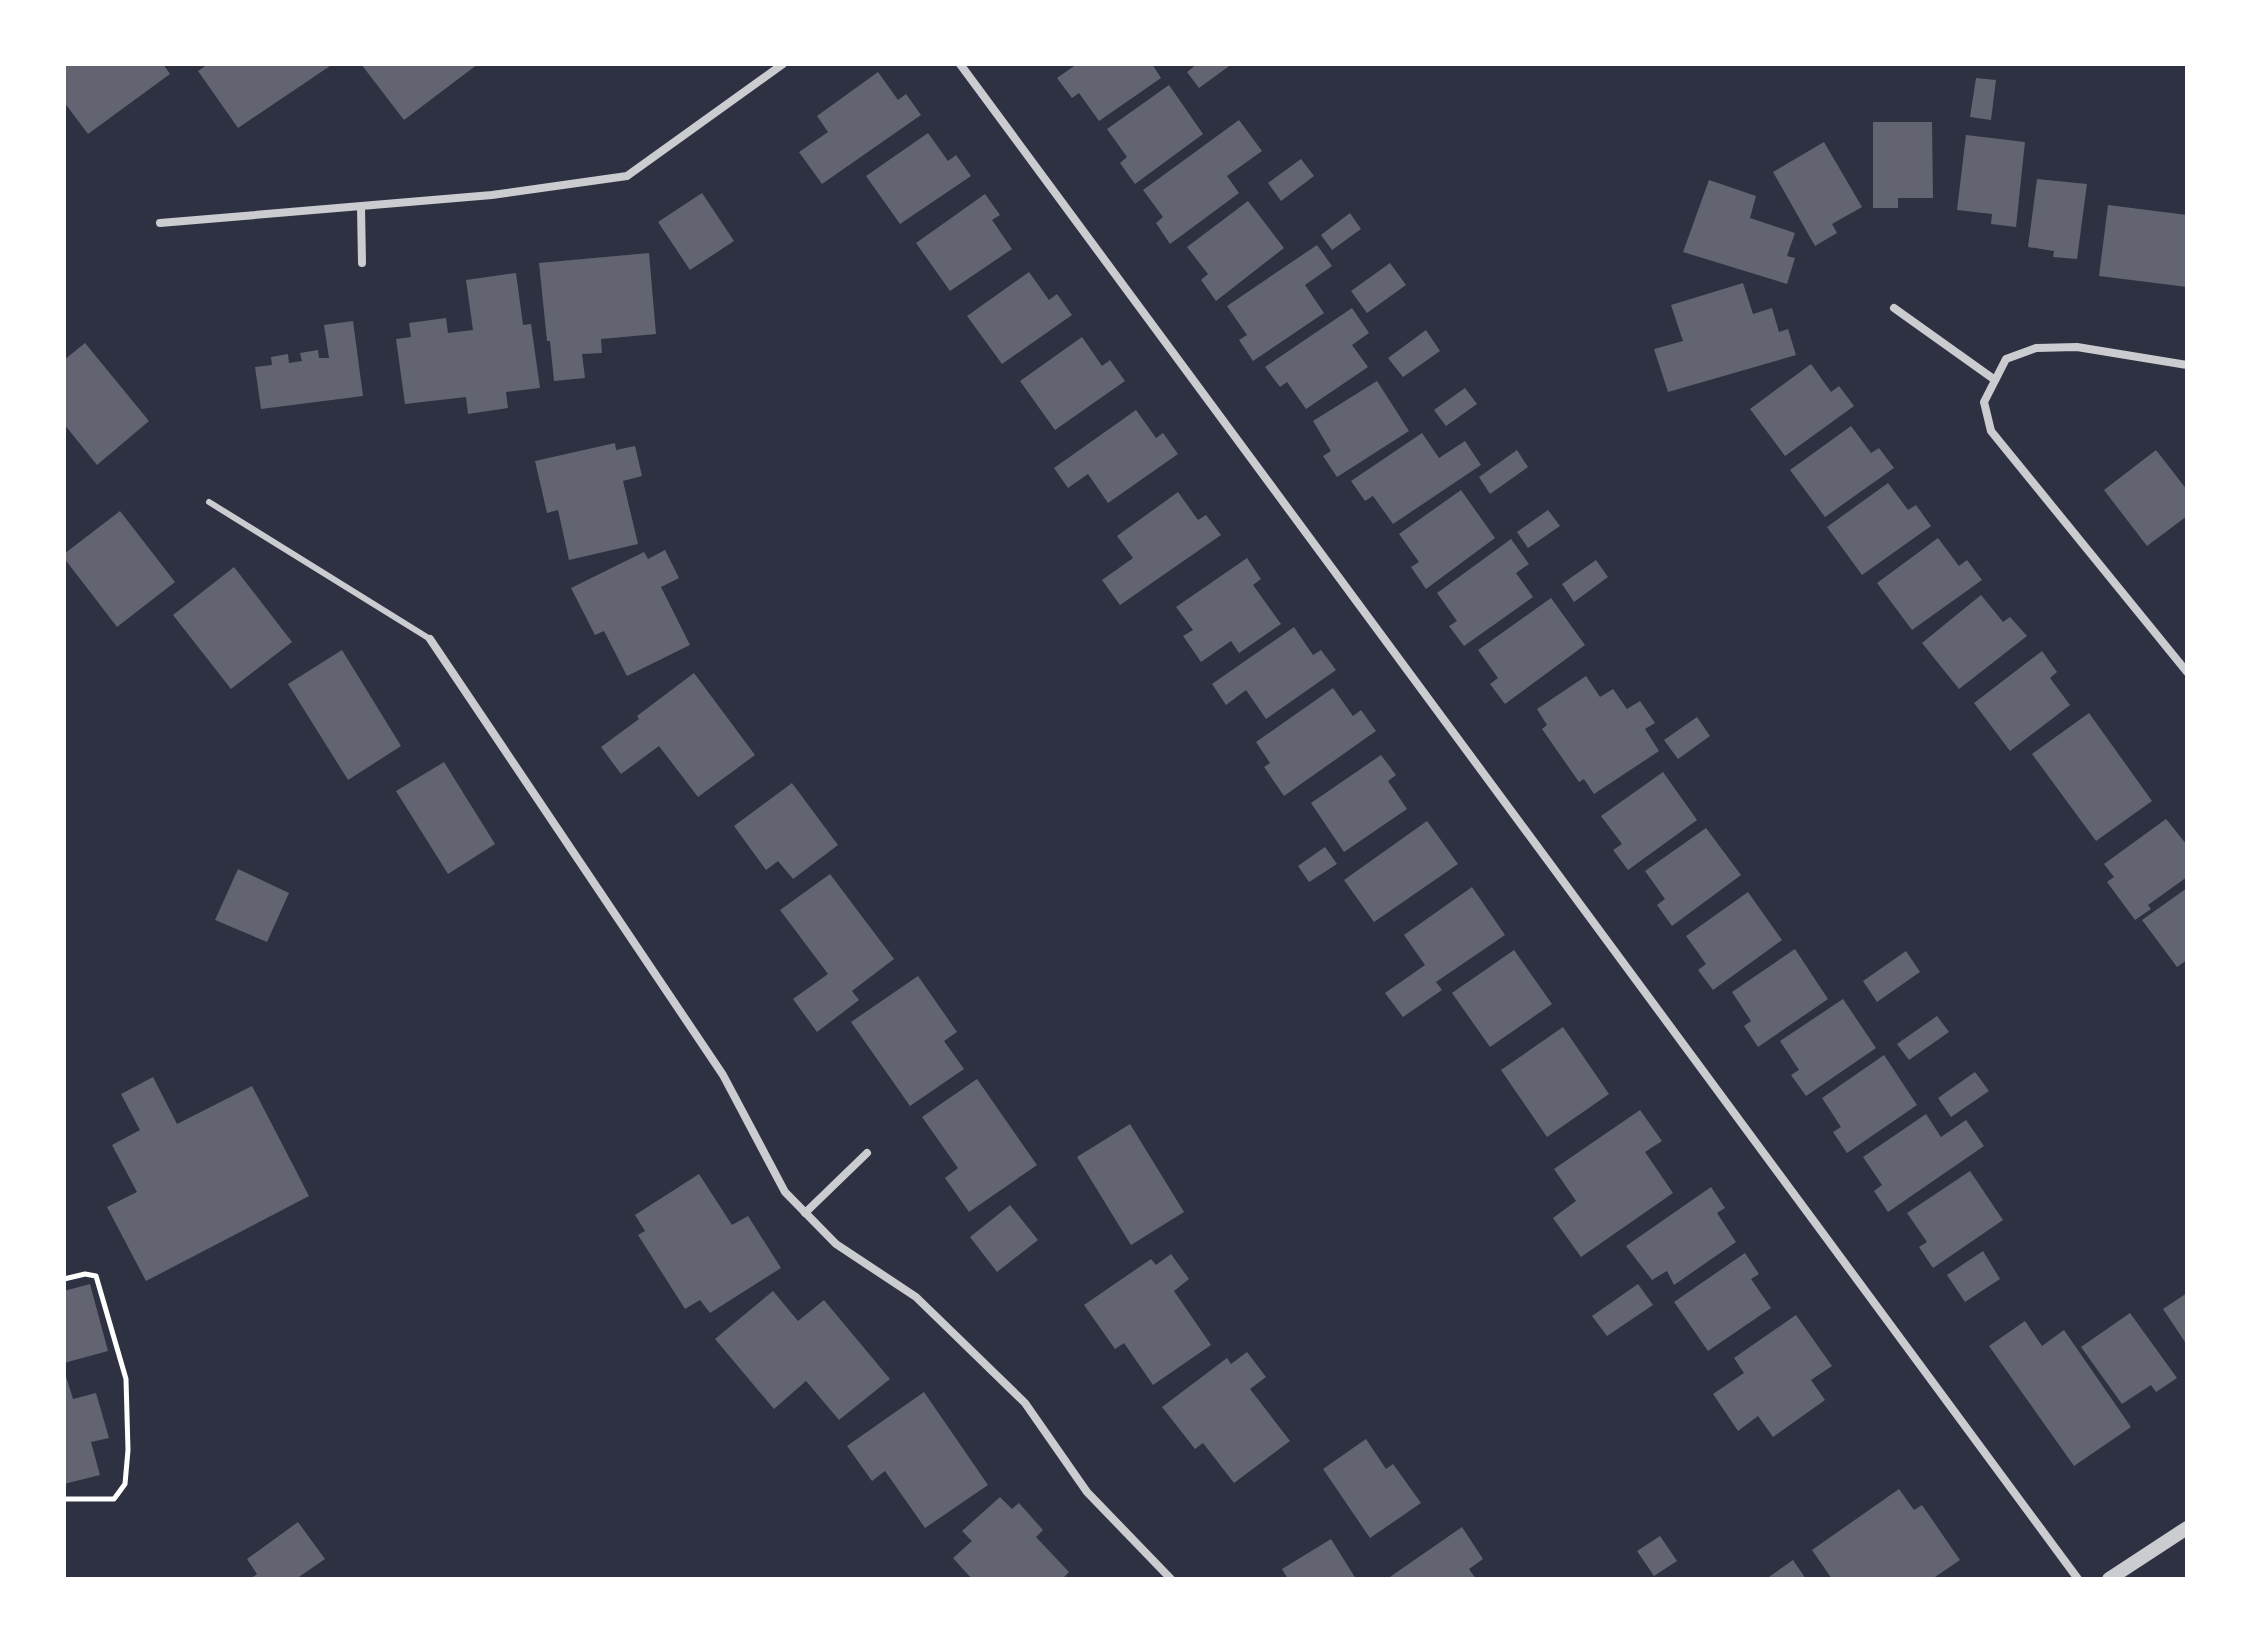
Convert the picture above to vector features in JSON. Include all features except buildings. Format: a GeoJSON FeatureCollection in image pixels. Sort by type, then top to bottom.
{"type":"FeatureCollection","features":[{"type":"Feature","properties":{"kind":"street"},"geometry":{"type":"LineString","coordinates":[[160,223],[492,195],[627,176],[783,64]]}},
{"type":"Feature","properties":{"kind":"street"},"geometry":{"type":"LineString","coordinates":[[960,64],[2078,1579]]}},
{"type":"Feature","properties":{"kind":"street"},"geometry":{"type":"LineString","coordinates":[[361,207],[362,263]]}},
{"type":"Feature","properties":{"kind":"street"},"geometry":{"type":"LineString","coordinates":[[1894,308],[1995,380]]}},
{"type":"Feature","properties":{"kind":"street"},"geometry":{"type":"LineString","coordinates":[[2187,365],[2077,347],[2036,348],[2006,359],[1984,402],[1991,431],[2187,672]]}},
{"type":"Feature","properties":{"kind":"street"},"geometry":{"type":"LineString","coordinates":[[430,639],[723,1075],[785,1192],[836,1244],[916,1297],[1025,1403],[1087,1492],[1171,1579]]}},
{"type":"Feature","properties":{"kind":"street"},"geometry":{"type":"LineString","coordinates":[[805,1213],[867,1153]]}},
{"type":"Feature","properties":{"kind":"street"},"geometry":{"type":"LineString","coordinates":[[2109,1579],[2187,1528]]}},
{"type":"Feature","properties":{"kind":"lane"},"geometry":{"type":"LineString","coordinates":[[209,502],[430,639]]}},
{"type":"Feature","properties":{"kind":"path"},"geometry":{"type":"LineString","coordinates":[[64,1279],[85,1274],[96,1276],[126,1379],[128,1450],[125,1484],[114,1499],[64,1499]]}}]}
